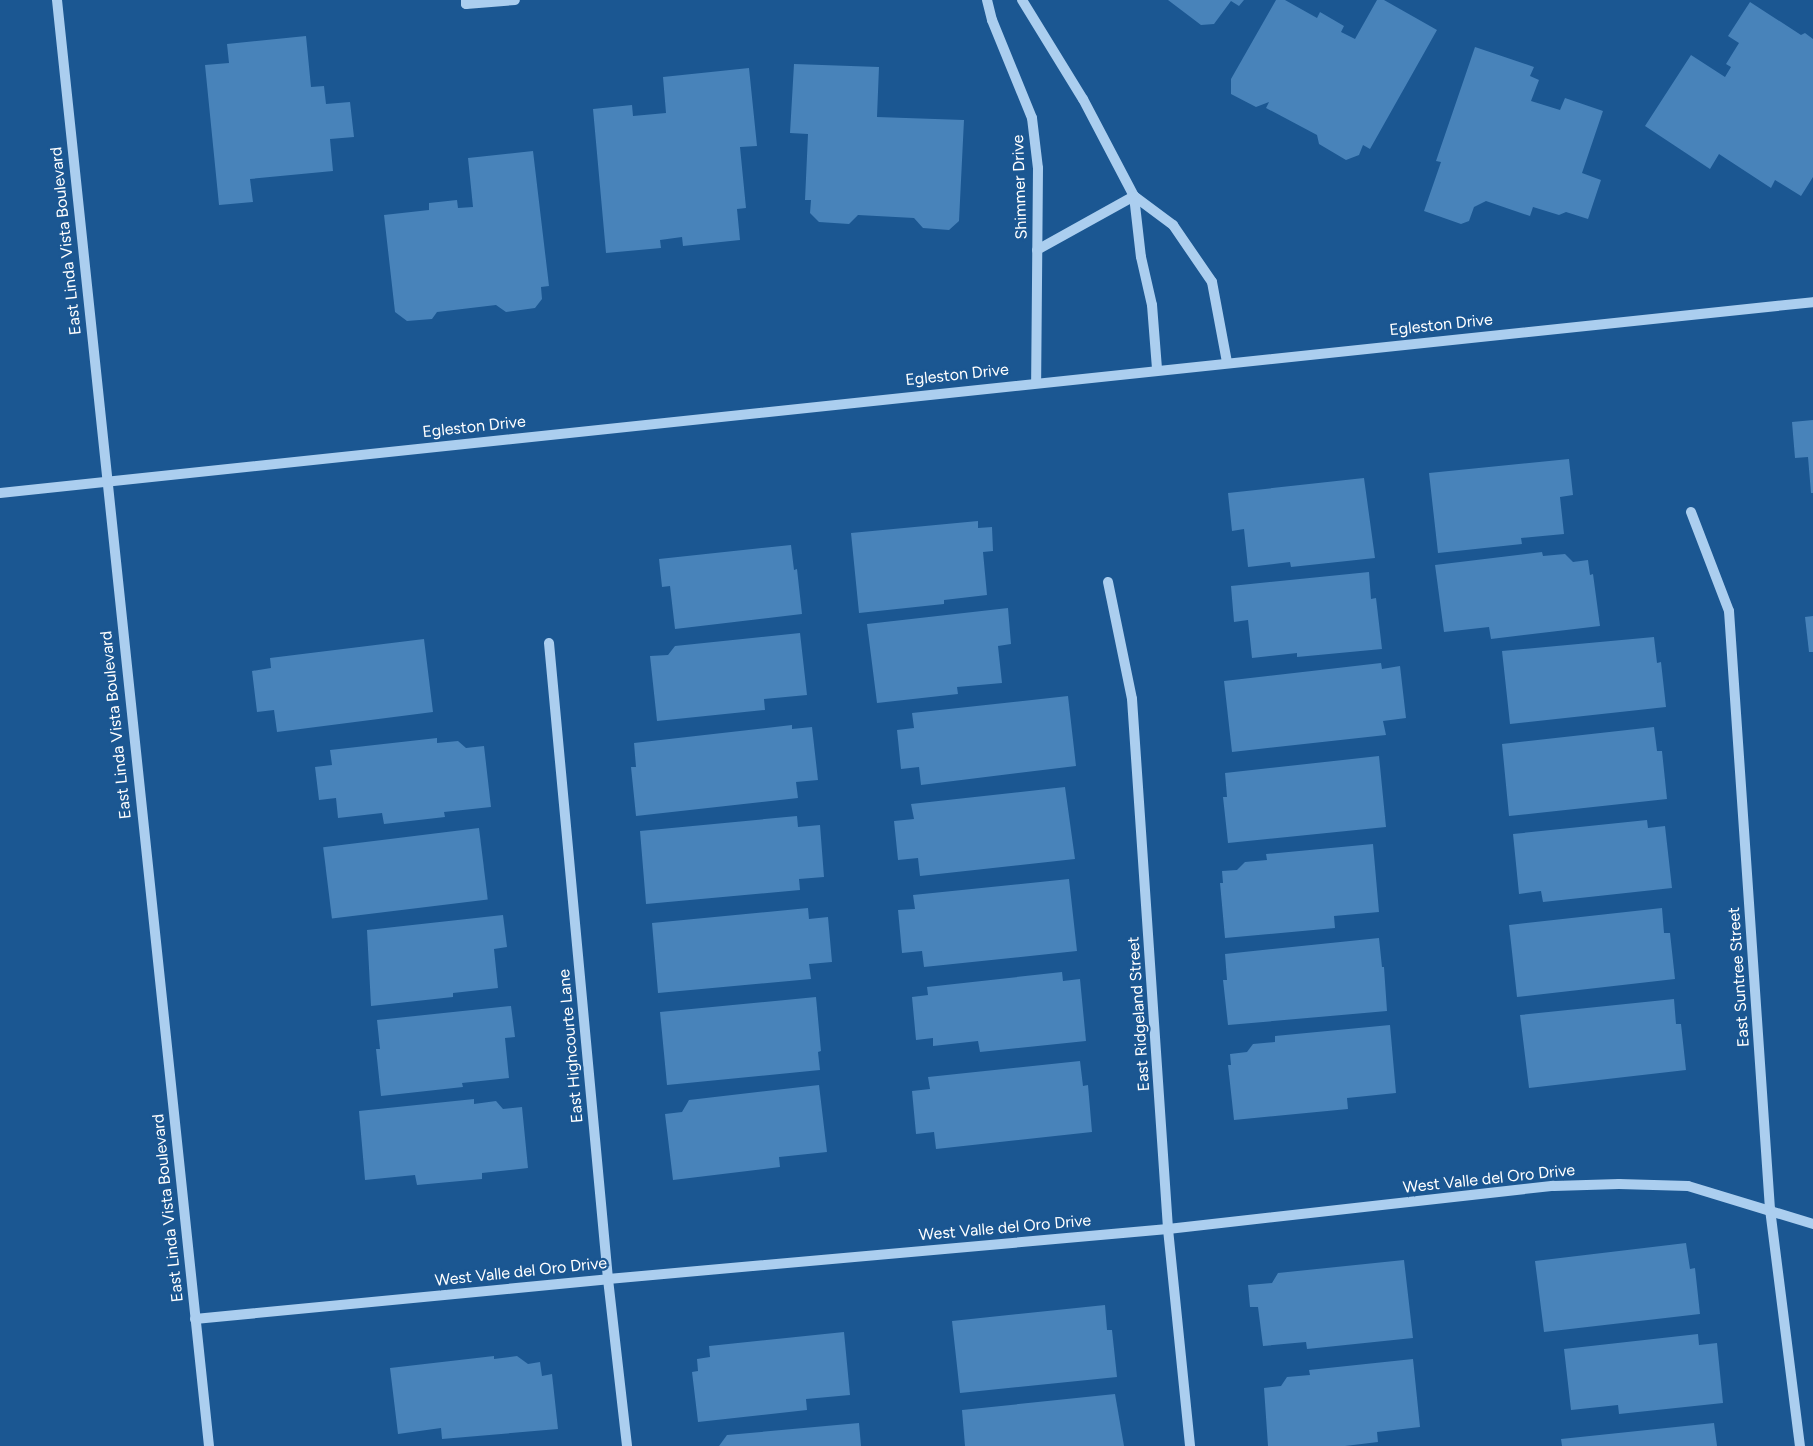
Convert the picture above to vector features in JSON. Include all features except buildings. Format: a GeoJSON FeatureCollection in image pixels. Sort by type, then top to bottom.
{"type":"FeatureCollection","features":[{"type":"Feature","properties":{"kind":"street","name":"East Linda Vista Boulevard"},"geometry":{"type":"LineString","coordinates":[[57,0],[105,481],[209,1446]]}},
{"type":"Feature","properties":{"kind":"street"},"geometry":{"type":"LineString","coordinates":[[466,2],[516,0]]}},
{"type":"Feature","properties":{"kind":"street","name":"Shimmer Drive"},"geometry":{"type":"LineString","coordinates":[[987,0],[992,20],[1032,118],[1038,168],[1036,382]]}},
{"type":"Feature","properties":{"kind":"street"},"geometry":{"type":"LineString","coordinates":[[1022,0],[1083,99],[1134,196],[1141,256],[1152,305],[1157,369]]}},
{"type":"Feature","properties":{"kind":"street"},"geometry":{"type":"LineString","coordinates":[[1037,250],[1134,196]]}},
{"type":"Feature","properties":{"kind":"street"},"geometry":{"type":"LineString","coordinates":[[1134,196],[1173,225],[1212,282],[1227,362]]}},
{"type":"Feature","properties":{"kind":"street","name":"Egleston Drive"},"geometry":{"type":"LineString","coordinates":[[0,493],[1157,369],[1813,302]]}},
{"type":"Feature","properties":{"kind":"street","name":"East Suntree Street"},"geometry":{"type":"LineString","coordinates":[[1691,512],[1729,611],[1770,1209],[1800,1446]]}},
{"type":"Feature","properties":{"kind":"street","name":"East Ridgeland Street"},"geometry":{"type":"LineString","coordinates":[[1108,582],[1132,699],[1168,1229],[1190,1446]]}},
{"type":"Feature","properties":{"kind":"street","name":"East Highcourte Lane"},"geometry":{"type":"LineString","coordinates":[[549,643],[608,1279],[627,1446]]}},
{"type":"Feature","properties":{"kind":"street","name":"West Valle del Oro Drive"},"geometry":{"type":"LineString","coordinates":[[195,1319],[1168,1229],[1554,1186],[1618,1184],[1688,1186],[1770,1209],[1813,1224]]}}]}
